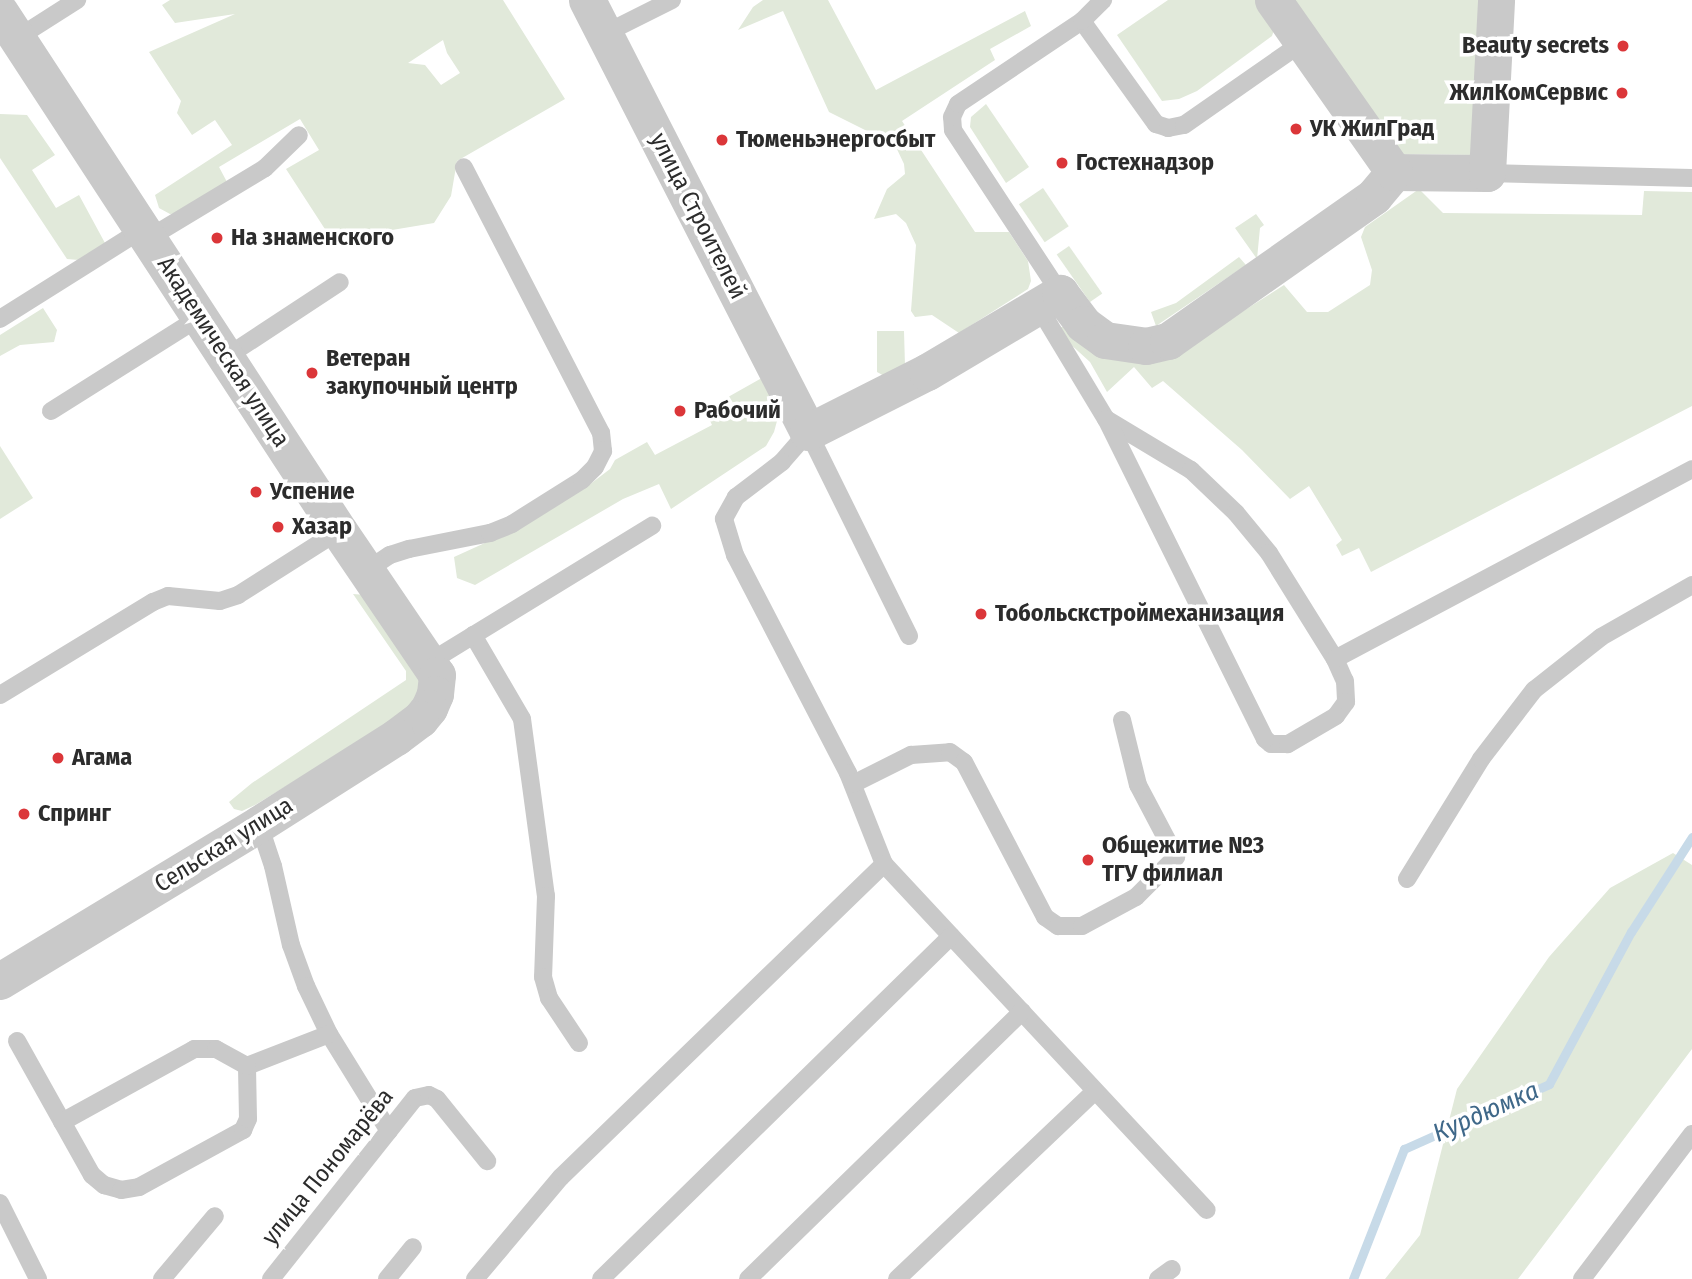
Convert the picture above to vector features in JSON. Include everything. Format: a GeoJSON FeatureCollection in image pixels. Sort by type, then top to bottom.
{"type":"FeatureCollection","features":[{"type":"Feature","properties":{"kind":"street","name":"улица Строителей"},"geometry":{"type":"LineString","coordinates":[[587,0],[808,432]]}},
{"type":"Feature","properties":{"kind":"street"},"geometry":{"type":"LineString","coordinates":[[1273,0],[1394,172]]}},
{"type":"Feature","properties":{"kind":"street"},"geometry":{"type":"LineString","coordinates":[[808,432],[927,372],[1049,300],[1105,340],[1146,346],[1168,341],[1374,195],[1394,172],[1486,173],[1496,0]]}},
{"type":"Feature","properties":{"kind":"street","name":"Академическая улица"},"geometry":{"type":"LineString","coordinates":[[9,24],[366,570],[431,678]]}},
{"type":"Feature","properties":{"kind":"street","name":"Сельская улица"},"geometry":{"type":"LineString","coordinates":[[0,981],[259,824],[420,719],[431,678]]}},
{"type":"Feature","properties":{"kind":"lane"},"geometry":{"type":"LineString","coordinates":[[9,24],[77,0]]}},
{"type":"Feature","properties":{"kind":"lane"},"geometry":{"type":"LineString","coordinates":[[604,34],[672,0]]}},
{"type":"Feature","properties":{"kind":"lane"},"geometry":{"type":"LineString","coordinates":[[1103,0],[1082,20],[958,104],[951,117],[953,130],[1049,300],[1106,419],[1265,739],[1271,744],[1288,744],[1343,710],[1346,702],[1345,681],[1335,659],[1269,553],[1236,513],[1191,470],[1106,419]]}},
{"type":"Feature","properties":{"kind":"lane"},"geometry":{"type":"LineString","coordinates":[[1082,20],[1156,124],[1168,128],[1184,125],[1303,42]]}},
{"type":"Feature","properties":{"kind":"lane"},"geometry":{"type":"LineString","coordinates":[[0,319],[146,233],[265,168],[299,135]]}},
{"type":"Feature","properties":{"kind":"lane"},"geometry":{"type":"LineString","coordinates":[[366,570],[390,555],[490,533],[512,524],[582,480],[595,467],[603,451],[601,433],[464,167]]}},
{"type":"Feature","properties":{"kind":"lane"},"geometry":{"type":"LineString","coordinates":[[1486,173],[1692,178]]}},
{"type":"Feature","properties":{"kind":"lane"},"geometry":{"type":"LineString","coordinates":[[226,357],[340,282]]}},
{"type":"Feature","properties":{"kind":"lane"},"geometry":{"type":"LineString","coordinates":[[51,411],[200,317]]}},
{"type":"Feature","properties":{"kind":"lane"},"geometry":{"type":"LineString","coordinates":[[909,636],[808,432],[782,462],[736,496],[724,519],[735,555],[853,784],[884,864],[1207,1210]]}},
{"type":"Feature","properties":{"kind":"lane"},"geometry":{"type":"LineString","coordinates":[[1335,659],[1692,469]]}},
{"type":"Feature","properties":{"kind":"lane"},"geometry":{"type":"LineString","coordinates":[[431,678],[473,635],[652,526]]}},
{"type":"Feature","properties":{"kind":"lane"},"geometry":{"type":"LineString","coordinates":[[0,695],[153,602],[167,596],[220,601],[238,595],[339,531]]}},
{"type":"Feature","properties":{"kind":"lane"},"geometry":{"type":"LineString","coordinates":[[1407,879],[1481,759],[1534,690],[1601,638],[1692,585]]}},
{"type":"Feature","properties":{"kind":"lane"},"geometry":{"type":"LineString","coordinates":[[473,635],[522,719],[546,896],[543,977],[549,999],[579,1043]]}},
{"type":"Feature","properties":{"kind":"lane"},"geometry":{"type":"LineString","coordinates":[[853,784],[911,755],[950,752],[964,762],[1045,918],[1058,926],[1082,926],[1136,897],[1176,857],[1138,785],[1122,720]]}},
{"type":"Feature","properties":{"kind":"lane"},"geometry":{"type":"LineString","coordinates":[[259,824],[273,866],[291,945],[306,986],[329,1034],[389,1131]]}},
{"type":"Feature","properties":{"kind":"lane"},"geometry":{"type":"LineString","coordinates":[[475,1279],[561,1177],[884,864]]}},
{"type":"Feature","properties":{"kind":"lane"},"geometry":{"type":"LineString","coordinates":[[601,1279],[951,936]]}},
{"type":"Feature","properties":{"kind":"lane"},"geometry":{"type":"LineString","coordinates":[[748,1279],[1023,1012]]}},
{"type":"Feature","properties":{"kind":"lane"},"geometry":{"type":"LineString","coordinates":[[247,1066],[329,1034]]}},
{"type":"Feature","properties":{"kind":"lane"},"geometry":{"type":"LineString","coordinates":[[17,1041],[92,1175],[104,1185],[121,1190],[139,1187],[243,1130],[248,1119],[247,1066]]}},
{"type":"Feature","properties":{"kind":"lane"},"geometry":{"type":"LineString","coordinates":[[62,1122],[194,1049],[216,1049],[247,1066]]}},
{"type":"Feature","properties":{"kind":"lane"},"geometry":{"type":"LineString","coordinates":[[897,1279],[1096,1091]]}},
{"type":"Feature","properties":{"kind":"lane","name":"улица Пономарёва"},"geometry":{"type":"LineString","coordinates":[[271,1279],[415,1098],[429,1095],[437,1099],[487,1161]]}},
{"type":"Feature","properties":{"kind":"lane"},"geometry":{"type":"LineString","coordinates":[[1583,1279],[1692,1134]]}},
{"type":"Feature","properties":{"kind":"lane"},"geometry":{"type":"LineString","coordinates":[[0,1203],[38,1279]]}},
{"type":"Feature","properties":{"kind":"lane"},"geometry":{"type":"LineString","coordinates":[[162,1279],[215,1216]]}},
{"type":"Feature","properties":{"kind":"lane"},"geometry":{"type":"LineString","coordinates":[[387,1279],[413,1247]]}},
{"type":"Feature","properties":{"kind":"green space"},"geometry":{"type":"Polygon","coordinates":[[[170,0],[503,0],[565,99],[457,161],[451,196],[434,223],[332,240],[286,169],[319,150],[300,119],[219,167],[227,182],[181,213],[170,214],[159,208],[155,195],[232,145],[215,120],[192,135],[177,113],[181,101],[149,52],[235,14],[175,23],[162,5],[170,0]],[[443,40],[408,63],[425,65],[441,85],[460,73],[447,53],[443,40]]]}},
{"type":"Feature","properties":{"kind":"green space"},"geometry":{"type":"Polygon","coordinates":[[[763,0],[828,0],[876,90],[1025,11],[1031,26],[990,49],[995,60],[902,121],[975,232],[1009,232],[1028,261],[1031,281],[1028,289],[959,333],[932,315],[915,317],[911,311],[916,245],[906,223],[896,214],[874,219],[887,189],[905,174],[904,164],[895,145],[829,112],[783,11],[738,30],[753,7],[763,0]]]}},
{"type":"Feature","properties":{"kind":"green space"},"geometry":{"type":"Polygon","coordinates":[[[1168,0],[1256,0],[1275,27],[1272,36],[1197,91],[1179,99],[1162,101],[1117,35],[1168,0]]]}},
{"type":"Feature","properties":{"kind":"green space"},"geometry":{"type":"Polygon","coordinates":[[[1292,0],[1484,0],[1476,155],[1396,154],[1292,0]]]}},
{"type":"Feature","properties":{"kind":"green space"},"geometry":{"type":"Polygon","coordinates":[[[986,104],[1029,167],[1006,183],[970,127],[971,117],[986,104]]]}},
{"type":"Feature","properties":{"kind":"green space"},"geometry":{"type":"Polygon","coordinates":[[[0,114],[27,115],[55,155],[32,170],[56,208],[79,195],[105,243],[79,260],[67,259],[0,158],[0,114]]]}},
{"type":"Feature","properties":{"kind":"green space"},"geometry":{"type":"Polygon","coordinates":[[[1043,188],[1069,226],[1045,242],[1019,204],[1043,188]]]}},
{"type":"Feature","properties":{"kind":"green space"},"geometry":{"type":"Polygon","coordinates":[[[1419,189],[1443,213],[1642,215],[1644,191],[1692,192],[1692,406],[1371,572],[1359,548],[1342,556],[1336,545],[1342,540],[1309,486],[1290,499],[1242,450],[1163,381],[1152,388],[1134,367],[1107,392],[1090,362],[1057,332],[1060,327],[1068,327],[1174,355],[1284,285],[1307,312],[1328,312],[1370,285],[1372,270],[1361,237],[1365,227],[1419,189]]]}},
{"type":"Feature","properties":{"kind":"green space"},"geometry":{"type":"Polygon","coordinates":[[[1256,214],[1264,225],[1260,228],[1257,259],[1235,228],[1256,214]]]}},
{"type":"Feature","properties":{"kind":"green space"},"geometry":{"type":"Polygon","coordinates":[[[1069,246],[1102,294],[1090,302],[1057,255],[1069,246]]]}},
{"type":"Feature","properties":{"kind":"green space"},"geometry":{"type":"Polygon","coordinates":[[[1239,257],[1246,265],[1156,326],[1151,312],[1176,303],[1239,257]]]}},
{"type":"Feature","properties":{"kind":"green space"},"geometry":{"type":"Polygon","coordinates":[[[43,308],[57,330],[54,342],[20,345],[0,356],[0,335],[43,308]]]}},
{"type":"Feature","properties":{"kind":"green space"},"geometry":{"type":"Polygon","coordinates":[[[877,331],[904,331],[905,366],[886,377],[877,372],[877,331]]]}},
{"type":"Feature","properties":{"kind":"green space"},"geometry":{"type":"Polygon","coordinates":[[[769,374],[780,410],[774,432],[766,446],[671,509],[659,484],[623,499],[475,585],[457,578],[454,557],[498,537],[589,485],[610,469],[615,460],[647,442],[655,455],[712,425],[705,410],[769,374]]]}},
{"type":"Feature","properties":{"kind":"green space"},"geometry":{"type":"Polygon","coordinates":[[[0,446],[33,498],[0,519],[0,446]]]}},
{"type":"Feature","properties":{"kind":"green space"},"geometry":{"type":"Polygon","coordinates":[[[353,594],[366,595],[419,679],[418,697],[402,716],[255,805],[242,811],[234,809],[229,802],[252,783],[406,680],[406,671],[353,594]]]}},
{"type":"Feature","properties":{"kind":"green space"},"geometry":{"type":"Polygon","coordinates":[[[1673,853],[1692,865],[1692,1049],[1518,1279],[1385,1279],[1420,1235],[1457,1089],[1549,957],[1610,888],[1673,853]]]}},
{"type":"Feature","properties":{"kind":"waterway","name":"Курдюмка"},"geometry":{"type":"LineString","coordinates":[[1353,1279],[1404,1149],[1549,1084],[1631,932],[1692,837]]}},
{"type":"Feature","properties":{"kind":"place","name":"Beauty secrets"},"geometry":{"type":"Point","coordinates":[1623,46]}},
{"type":"Feature","properties":{"kind":"place","name":"ЖилКомСервис"},"geometry":{"type":"Point","coordinates":[1622,93]}},
{"type":"Feature","properties":{"kind":"place","name":"УК ЖилГрад"},"geometry":{"type":"Point","coordinates":[1296,129]}},
{"type":"Feature","properties":{"kind":"place","name":"Тюменьэнергосбыт"},"geometry":{"type":"Point","coordinates":[722,140]}},
{"type":"Feature","properties":{"kind":"place","name":"Гостехнадзор"},"geometry":{"type":"Point","coordinates":[1062,163]}},
{"type":"Feature","properties":{"kind":"place","name":"На знаменского"},"geometry":{"type":"Point","coordinates":[217,238]}},
{"type":"Feature","properties":{"kind":"place","name":"Ветеран закупочный центр"},"geometry":{"type":"Point","coordinates":[312,373]}},
{"type":"Feature","properties":{"kind":"place","name":"Рабочий"},"geometry":{"type":"Point","coordinates":[680,411]}},
{"type":"Feature","properties":{"kind":"place","name":"Успение"},"geometry":{"type":"Point","coordinates":[256,492]}},
{"type":"Feature","properties":{"kind":"place","name":"Хазар"},"geometry":{"type":"Point","coordinates":[278,527]}},
{"type":"Feature","properties":{"kind":"place","name":"Тобольскстроймеханизация"},"geometry":{"type":"Point","coordinates":[981,614]}},
{"type":"Feature","properties":{"kind":"place","name":"Агама"},"geometry":{"type":"Point","coordinates":[58,758]}},
{"type":"Feature","properties":{"kind":"place","name":"Спринг"},"geometry":{"type":"Point","coordinates":[24,814]}},
{"type":"Feature","properties":{"kind":"place","name":"Общежитие №3 ТГУ филиал"},"geometry":{"type":"Point","coordinates":[1088,860]}}]}
